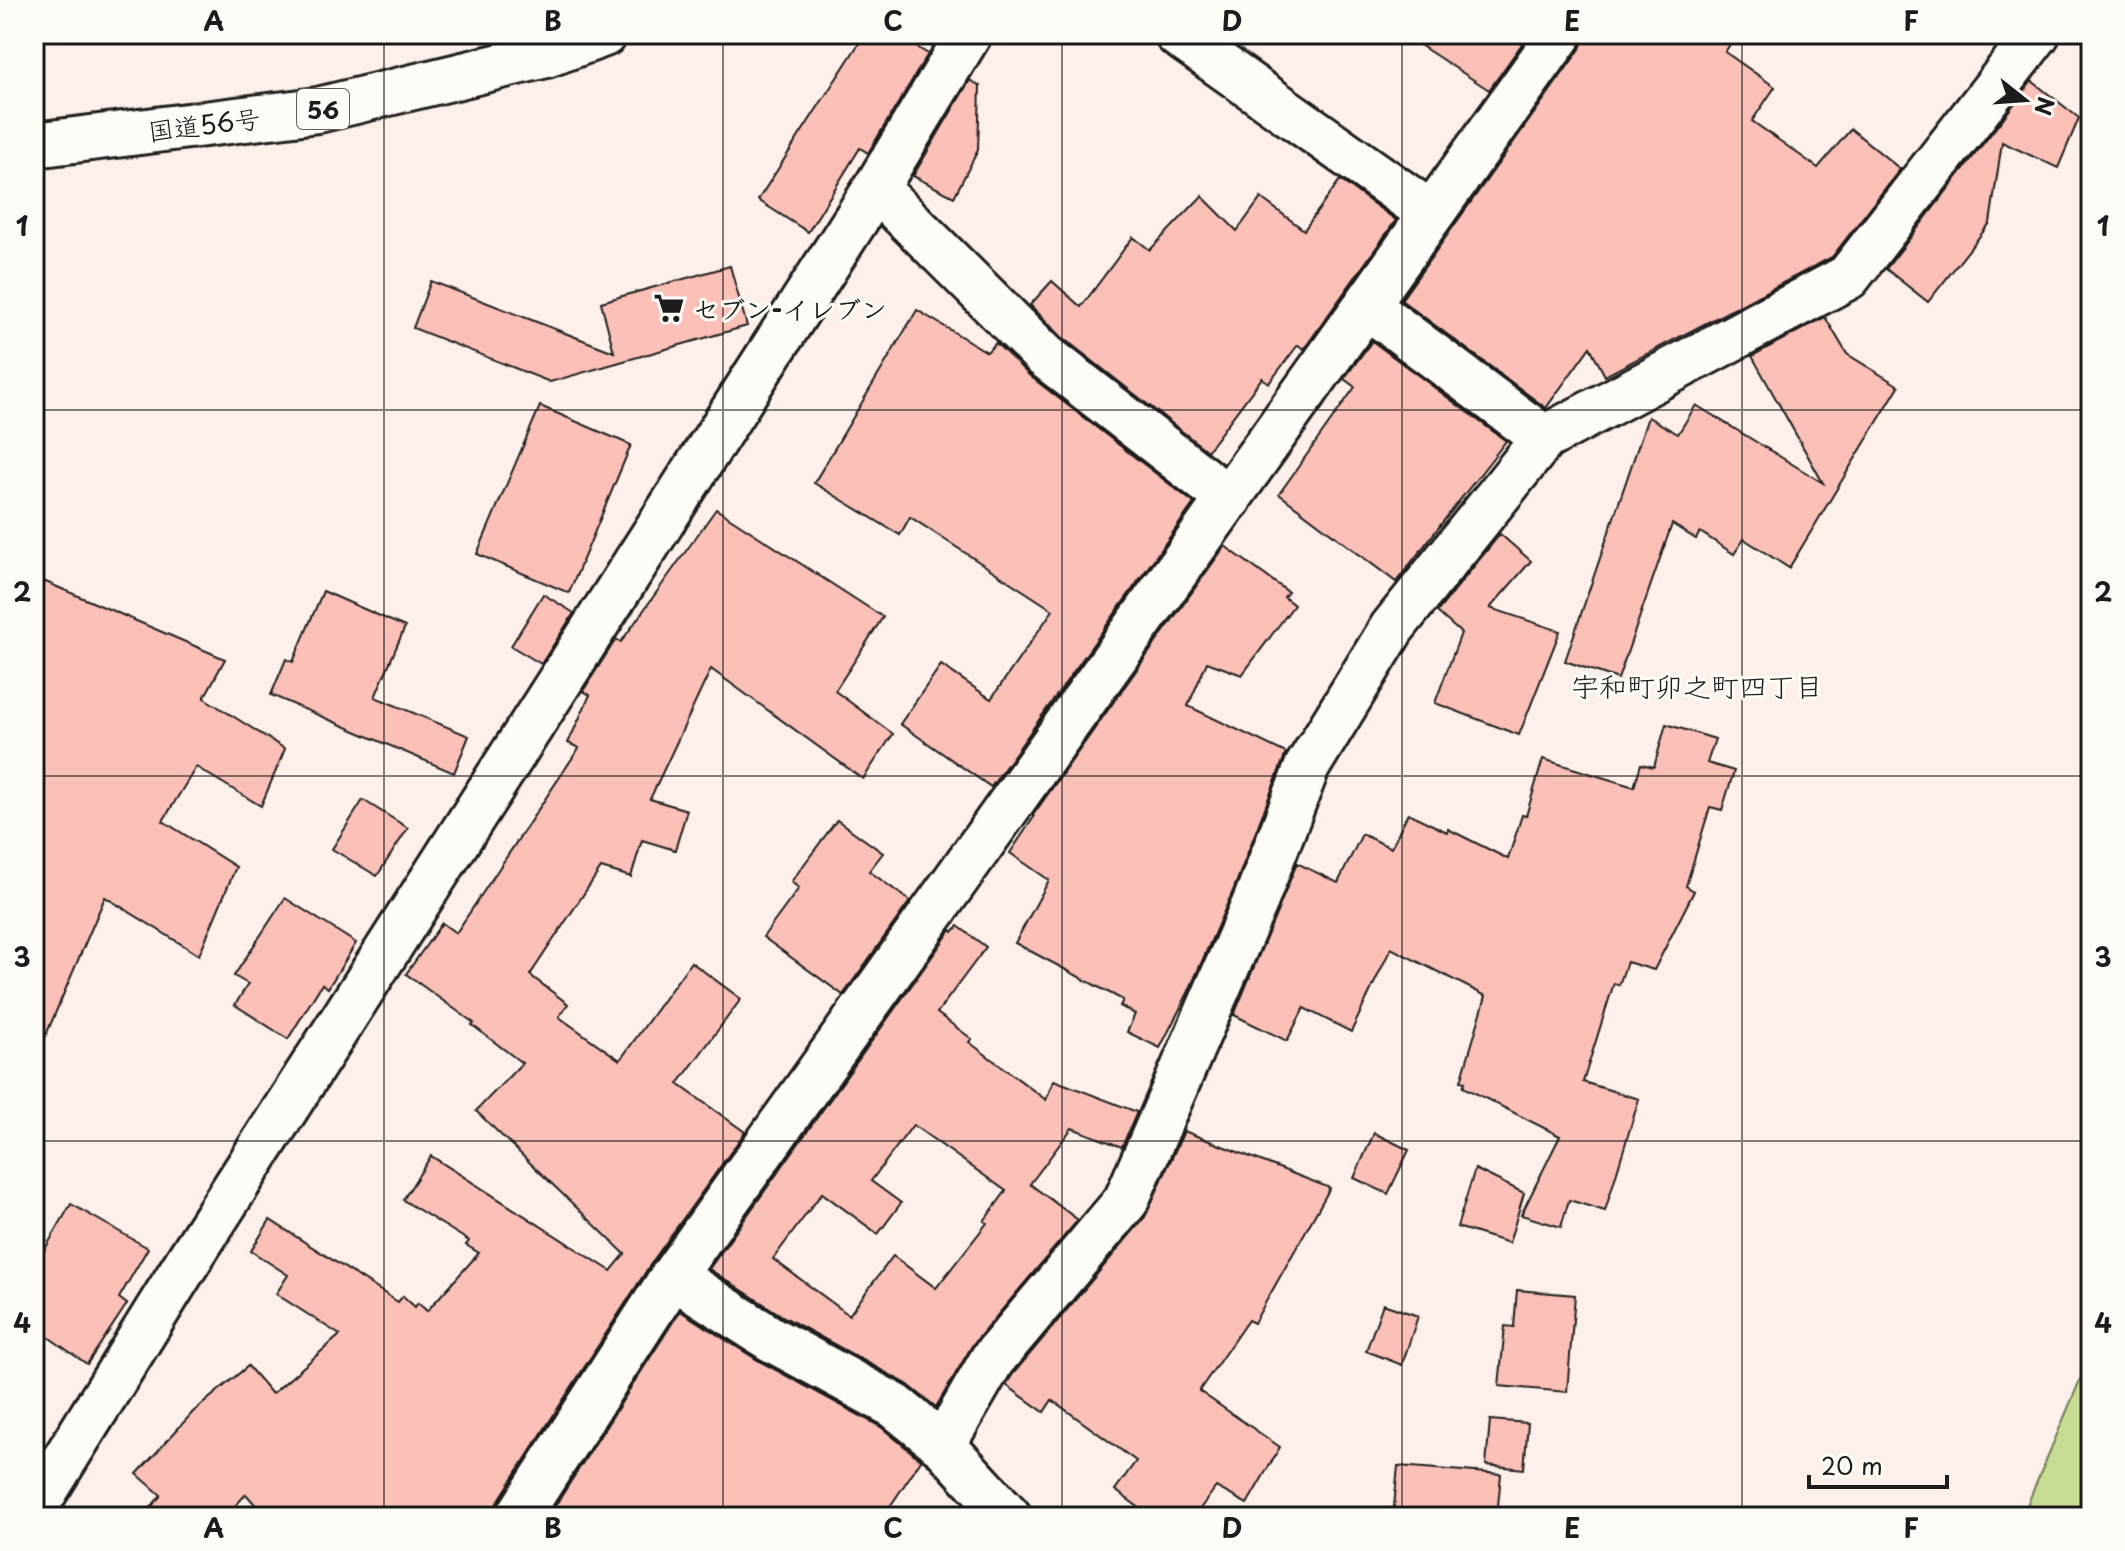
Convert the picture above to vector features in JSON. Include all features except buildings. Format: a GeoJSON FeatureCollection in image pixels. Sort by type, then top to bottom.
{"type":"FeatureCollection","features":[{"type":"Feature","properties":{"kind":"main road","name":"国道56号"},"geometry":{"type":"LineString","coordinates":[[34,145],[318,110],[546,55],[604,34]]}},
{"type":"Feature","properties":{"kind":"main road"},"geometry":{"type":"LineString","coordinates":[[34,1509],[196,1248],[876,188],[969,34]]}},
{"type":"Feature","properties":{"kind":"main road"},"geometry":{"type":"LineString","coordinates":[[1177,34],[1431,214]]}},
{"type":"Feature","properties":{"kind":"main road"},"geometry":{"type":"LineString","coordinates":[[518,1517],[673,1276],[1560,34]]}},
{"type":"Feature","properties":{"kind":"main road"},"geometry":{"type":"LineString","coordinates":[[943,1445],[992,1360],[1126,1201],[1256,900],[1307,767],[1392,628],[1544,438],[1848,277],[2037,34]]}},
{"type":"Feature","properties":{"kind":"main road"},"geometry":{"type":"LineString","coordinates":[[876,188],[1045,356],[1229,499]]}},
{"type":"Feature","properties":{"kind":"main road"},"geometry":{"type":"LineString","coordinates":[[1367,306],[1544,438]]}},
{"type":"Feature","properties":{"kind":"main road"},"geometry":{"type":"LineString","coordinates":[[673,1276],[771,1339],[895,1406],[943,1445],[1009,1517]]}},
{"type":"Feature","properties":{"kind":"green space"},"geometry":{"type":"Polygon","coordinates":[[[2091,1354],[2091,1517],[2022,1517],[2091,1354]]]}},
{"type":"Feature","properties":{"kind":"place","name":"セブン-イレブン"},"geometry":{"type":"Point","coordinates":[669,308]}},
{"type":"Feature","properties":{"kind":"district","name":"宇和町卯之町四丁目"},"geometry":{"type":"Point","coordinates":[1697,685]}}]}
